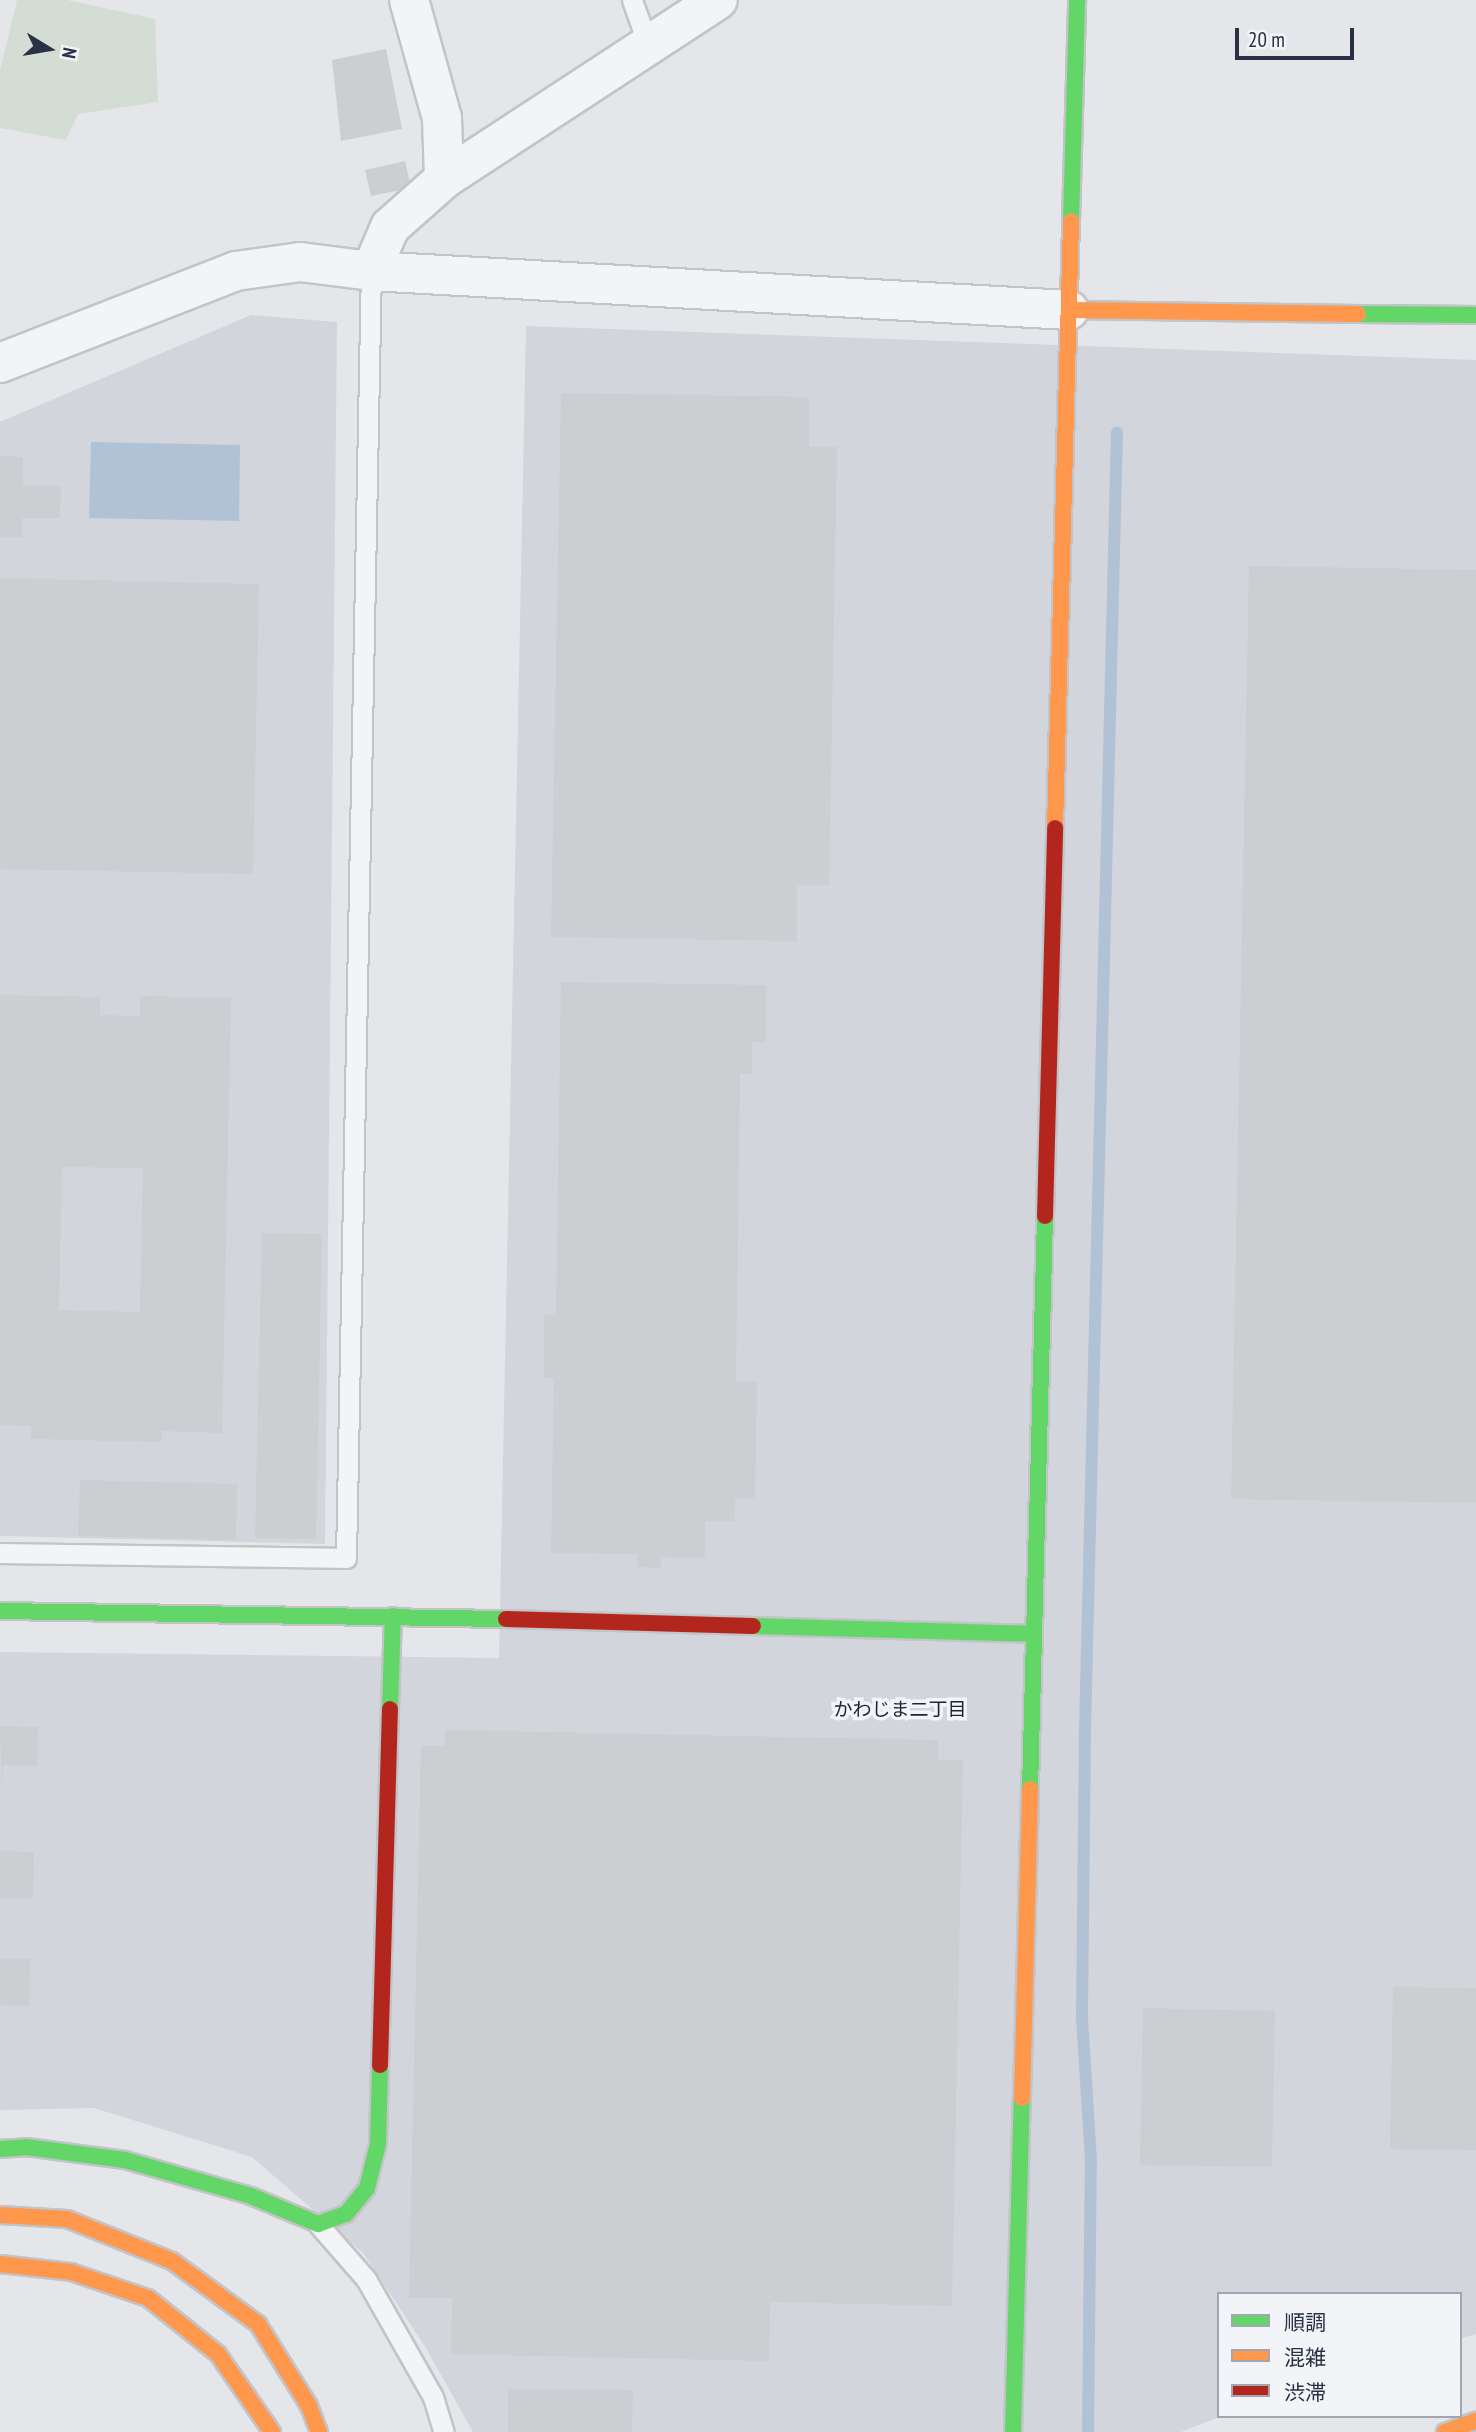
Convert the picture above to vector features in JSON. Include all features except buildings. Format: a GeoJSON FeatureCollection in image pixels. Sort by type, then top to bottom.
{"type":"FeatureCollection","features":[{"type":"Feature","properties":{"kind":"main road"},"geometry":{"type":"LineString","coordinates":[[1013,2432],[1077,0]]}},
{"type":"Feature","properties":{"kind":"main road"},"geometry":{"type":"LineString","coordinates":[[1069,310],[1476,315]]}},
{"type":"Feature","properties":{"kind":"main road"},"geometry":{"type":"LineString","coordinates":[[0,1611],[393,1616],[1032,1634]]}},
{"type":"Feature","properties":{"kind":"main road"},"geometry":{"type":"LineString","coordinates":[[0,2148],[26,2147],[125,2160],[251,2196],[318,2224],[346,2214],[367,2188],[378,2144],[393,1616]]}},
{"type":"Feature","properties":{"kind":"main road"},"geometry":{"type":"LineString","coordinates":[[0,2215],[67,2219],[172,2261],[258,2324],[309,2406],[319,2432]]}},
{"type":"Feature","properties":{"kind":"main road"},"geometry":{"type":"LineString","coordinates":[[0,2264],[71,2272],[148,2298],[218,2354],[272,2432]]}},
{"type":"Feature","properties":{"kind":"main road"},"geometry":{"type":"LineString","coordinates":[[1446,2432],[1476,2421]]}},
{"type":"Feature","properties":{"kind":"street"},"geometry":{"type":"LineString","coordinates":[[409,0],[442,118],[444,179]]}},
{"type":"Feature","properties":{"kind":"street"},"geometry":{"type":"LineString","coordinates":[[371,271],[390,227],[444,179],[718,0]]}},
{"type":"Feature","properties":{"kind":"street"},"geometry":{"type":"LineString","coordinates":[[0,363],[236,271],[300,262],[371,271],[1069,310]]}},
{"type":"Feature","properties":{"kind":"lane"},"geometry":{"type":"LineString","coordinates":[[632,0],[648,45]]}},
{"type":"Feature","properties":{"kind":"lane"},"geometry":{"type":"LineString","coordinates":[[0,1553],[346,1558],[371,271]]}},
{"type":"Feature","properties":{"kind":"lane"},"geometry":{"type":"LineString","coordinates":[[318,2224],[366,2279],[433,2397],[444,2432]]}},
{"type":"Feature","properties":{"kind":"shaded area"},"geometry":{"type":"Polygon","coordinates":[[[17,0],[67,0],[155,19],[158,102],[78,114],[66,140],[0,128],[0,71],[17,0]]]}},
{"type":"Feature","properties":{"kind":"shaded area"},"geometry":{"type":"Polygon","coordinates":[[[251,315],[337,322],[325,1544],[0,1536],[0,422],[251,315]]]}},
{"type":"Feature","properties":{"kind":"shaded area"},"geometry":{"type":"Polygon","coordinates":[[[526,326],[1476,360],[1476,2334],[1462,2338],[1462,2292],[1217,2292],[1217,2418],[1181,2432],[473,2432],[426,2348],[364,2254],[252,2157],[94,2108],[0,2110],[0,1652],[499,1658],[526,326]]]}},
{"type":"Feature","properties":{"kind":"water"},"geometry":{"type":"Polygon","coordinates":[[[91,442],[240,445],[239,521],[89,518],[91,442]]]}},
{"type":"Feature","properties":{"kind":"waterway"},"geometry":{"type":"LineString","coordinates":[[1088,2432],[1091,2161],[1082,2016],[1085,1730],[1117,432]]}},
{"type":"Feature","properties":{"kind":"traffic: fast"},"geometry":{"type":"LineString","coordinates":[[1071,221],[1077,0]]}},
{"type":"Feature","properties":{"kind":"traffic: fast"},"geometry":{"type":"LineString","coordinates":[[1358,314],[1476,315]]}},
{"type":"Feature","properties":{"kind":"traffic: fast"},"geometry":{"type":"LineString","coordinates":[[1030,1789],[1045,1216]]}},
{"type":"Feature","properties":{"kind":"traffic: fast"},"geometry":{"type":"LineString","coordinates":[[0,1611],[506,1619]]}},
{"type":"Feature","properties":{"kind":"traffic: fast"},"geometry":{"type":"LineString","coordinates":[[390,1709],[393,1616]]}},
{"type":"Feature","properties":{"kind":"traffic: fast"},"geometry":{"type":"LineString","coordinates":[[753,1626],[1032,1634]]}},
{"type":"Feature","properties":{"kind":"traffic: fast"},"geometry":{"type":"LineString","coordinates":[[0,2149],[26,2147],[125,2160],[251,2196],[318,2224],[346,2214],[367,2188],[378,2144],[380,2065]]}},
{"type":"Feature","properties":{"kind":"traffic: fast"},"geometry":{"type":"LineString","coordinates":[[1013,2432],[1022,2098]]}},
{"type":"Feature","properties":{"kind":"traffic: slow"},"geometry":{"type":"LineString","coordinates":[[1055,828],[1071,221]]}},
{"type":"Feature","properties":{"kind":"traffic: slow"},"geometry":{"type":"LineString","coordinates":[[1069,310],[1358,314]]}},
{"type":"Feature","properties":{"kind":"traffic: slow"},"geometry":{"type":"LineString","coordinates":[[1022,2098],[1030,1789]]}},
{"type":"Feature","properties":{"kind":"traffic: slow"},"geometry":{"type":"LineString","coordinates":[[0,2215],[67,2219],[172,2261],[258,2324],[309,2406],[319,2432]]}},
{"type":"Feature","properties":{"kind":"traffic: slow"},"geometry":{"type":"LineString","coordinates":[[0,2264],[71,2272],[148,2298],[218,2354],[272,2432]]}},
{"type":"Feature","properties":{"kind":"traffic: slow"},"geometry":{"type":"LineString","coordinates":[[1445,2432],[1476,2421]]}},
{"type":"Feature","properties":{"kind":"traffic: jam"},"geometry":{"type":"LineString","coordinates":[[1045,1216],[1055,828]]}},
{"type":"Feature","properties":{"kind":"traffic: jam"},"geometry":{"type":"LineString","coordinates":[[506,1619],[753,1626]]}},
{"type":"Feature","properties":{"kind":"traffic: jam"},"geometry":{"type":"LineString","coordinates":[[380,2065],[390,1709]]}},
{"type":"Feature","properties":{"kind":"district","name":"かわじま二丁目"},"geometry":{"type":"Point","coordinates":[900,1710]}}]}
